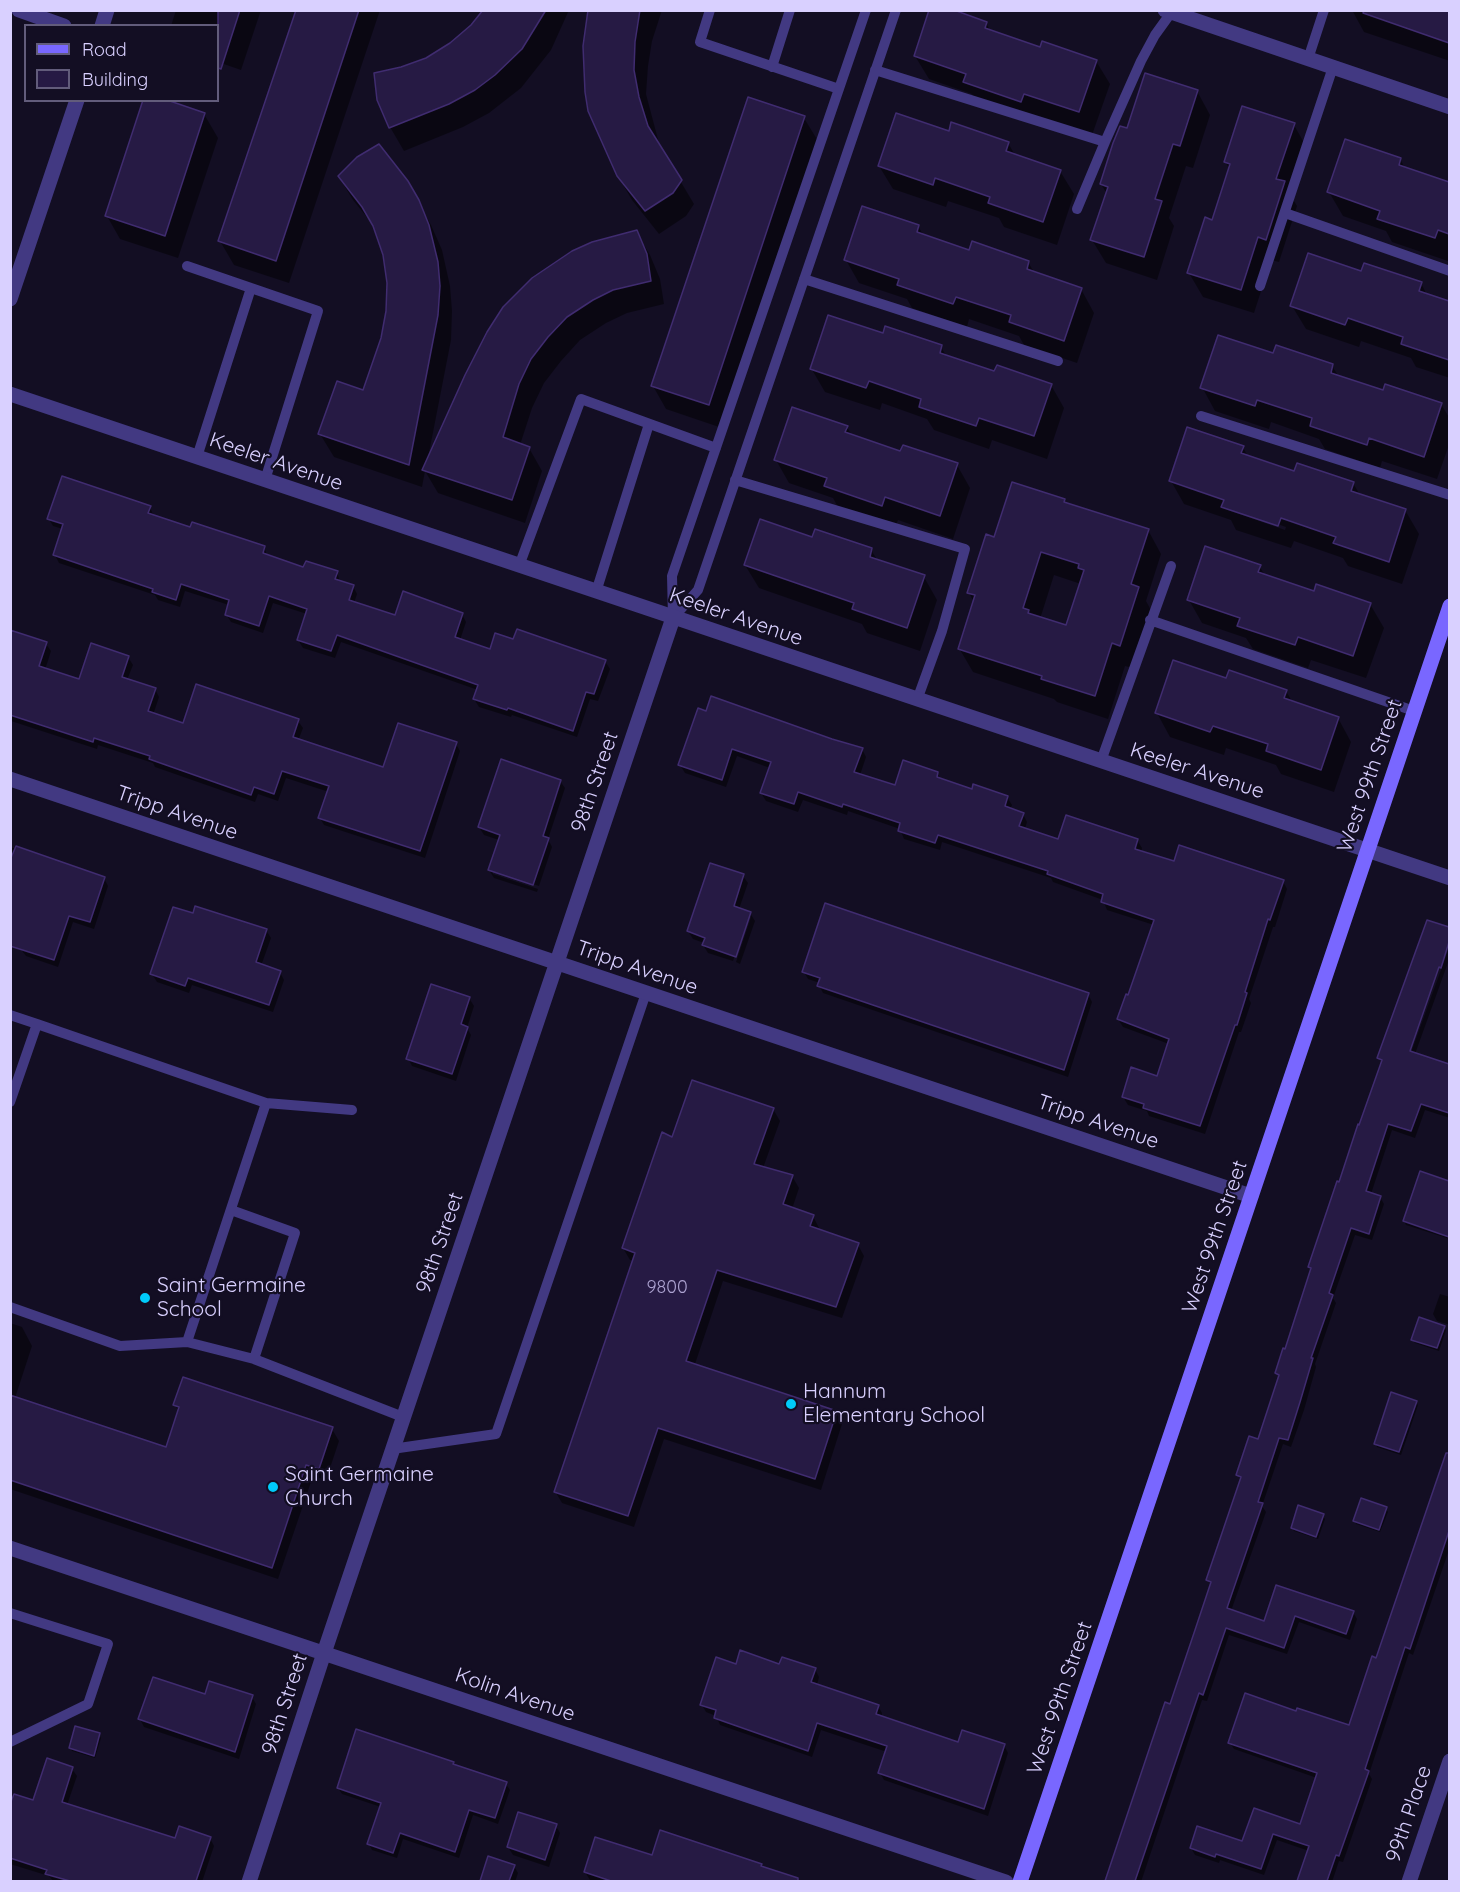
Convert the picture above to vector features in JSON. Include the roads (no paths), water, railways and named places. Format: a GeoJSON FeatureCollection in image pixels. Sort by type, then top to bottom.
{"type":"FeatureCollection","features":[{"type":"Feature","properties":{"kind":"street"},"geometry":{"type":"LineString","coordinates":[[19,10],[58,24]]}},
{"type":"Feature","properties":{"kind":"street"},"geometry":{"type":"LineString","coordinates":[[1170,11],[1449,106]]}},
{"type":"Feature","properties":{"kind":"street"},"geometry":{"type":"LineString","coordinates":[[10,299],[76,102]]}},
{"type":"Feature","properties":{"kind":"street","name":"Keeler Avenue"},"geometry":{"type":"LineString","coordinates":[[10,394],[1449,878]]}},
{"type":"Feature","properties":{"kind":"street","name":"West 99th Street"},"geometry":{"type":"LineString","coordinates":[[1020,1881],[1449,606]]}},
{"type":"Feature","properties":{"kind":"street","name":"98th Street"},"geometry":{"type":"LineString","coordinates":[[249,1881],[392,1449],[673,618]]}},
{"type":"Feature","properties":{"kind":"street","name":"Tripp Avenue"},"geometry":{"type":"LineString","coordinates":[[10,779],[1251,1196]]}},
{"type":"Feature","properties":{"kind":"street","name":"Kolin Avenue"},"geometry":{"type":"LineString","coordinates":[[10,1548],[1006,1881]]}},
{"type":"Feature","properties":{"kind":"street","name":"99th Place"},"geometry":{"type":"LineString","coordinates":[[1409,1881],[1449,1761]]}},
{"type":"Feature","properties":{"kind":"lane"},"geometry":{"type":"LineString","coordinates":[[710,10],[700,42],[839,89]]}},
{"type":"Feature","properties":{"kind":"lane"},"geometry":{"type":"LineString","coordinates":[[772,67],[790,10]]}},
{"type":"Feature","properties":{"kind":"lane"},"geometry":{"type":"LineString","coordinates":[[673,618],[672,576],[866,10]]}},
{"type":"Feature","properties":{"kind":"lane"},"geometry":{"type":"LineString","coordinates":[[673,618],[698,590],[896,10]]}},
{"type":"Feature","properties":{"kind":"lane"},"geometry":{"type":"LineString","coordinates":[[1308,59],[1324,10]]}},
{"type":"Feature","properties":{"kind":"lane"},"geometry":{"type":"LineString","coordinates":[[1077,209],[1141,61],[1170,11]]}},
{"type":"Feature","properties":{"kind":"lane"},"geometry":{"type":"LineString","coordinates":[[1260,286],[1332,67]]}},
{"type":"Feature","properties":{"kind":"lane"},"geometry":{"type":"LineString","coordinates":[[875,70],[1105,142]]}},
{"type":"Feature","properties":{"kind":"lane"},"geometry":{"type":"LineString","coordinates":[[1285,213],[1449,271]]}},
{"type":"Feature","properties":{"kind":"lane"},"geometry":{"type":"LineString","coordinates":[[187,266],[318,311],[265,480]]}},
{"type":"Feature","properties":{"kind":"lane"},"geometry":{"type":"LineString","coordinates":[[804,279],[1058,361]]}},
{"type":"Feature","properties":{"kind":"lane"},"geometry":{"type":"LineString","coordinates":[[197,457],[251,288]]}},
{"type":"Feature","properties":{"kind":"lane"},"geometry":{"type":"LineString","coordinates":[[519,566],[581,399],[716,448]]}},
{"type":"Feature","properties":{"kind":"lane"},"geometry":{"type":"LineString","coordinates":[[1201,416],[1449,495]]}},
{"type":"Feature","properties":{"kind":"lane"},"geometry":{"type":"LineString","coordinates":[[596,592],[649,424]]}},
{"type":"Feature","properties":{"kind":"lane"},"geometry":{"type":"LineString","coordinates":[[735,480],[965,549],[942,631],[917,700]]}},
{"type":"Feature","properties":{"kind":"lane"},"geometry":{"type":"LineString","coordinates":[[1101,761],[1171,566]]}},
{"type":"Feature","properties":{"kind":"lane"},"geometry":{"type":"LineString","coordinates":[[1150,620],[1414,711]]}},
{"type":"Feature","properties":{"kind":"lane"},"geometry":{"type":"LineString","coordinates":[[392,1449],[496,1434],[646,993]]}},
{"type":"Feature","properties":{"kind":"lane"},"geometry":{"type":"LineString","coordinates":[[10,1015],[266,1103],[352,1110]]}},
{"type":"Feature","properties":{"kind":"lane"},"geometry":{"type":"LineString","coordinates":[[10,1102],[37,1024]]}},
{"type":"Feature","properties":{"kind":"lane"},"geometry":{"type":"LineString","coordinates":[[187,1342],[266,1103]]}},
{"type":"Feature","properties":{"kind":"lane"},"geometry":{"type":"LineString","coordinates":[[231,1210],[295,1233],[254,1359]]}},
{"type":"Feature","properties":{"kind":"lane"},"geometry":{"type":"LineString","coordinates":[[10,1307],[120,1346],[187,1342],[254,1359],[403,1417]]}},
{"type":"Feature","properties":{"kind":"lane"},"geometry":{"type":"LineString","coordinates":[[10,1613],[108,1644],[88,1704],[10,1742]]}},
{"type":"Feature","properties":{"kind":"place","name":"Saint Germaine School"},"geometry":{"type":"Point","coordinates":[145,1298]}},
{"type":"Feature","properties":{"kind":"place","name":"Hannum Elementary School"},"geometry":{"type":"Point","coordinates":[791,1404]}},
{"type":"Feature","properties":{"kind":"place","name":"Saint Germaine Church"},"geometry":{"type":"Point","coordinates":[273,1487]}}]}
